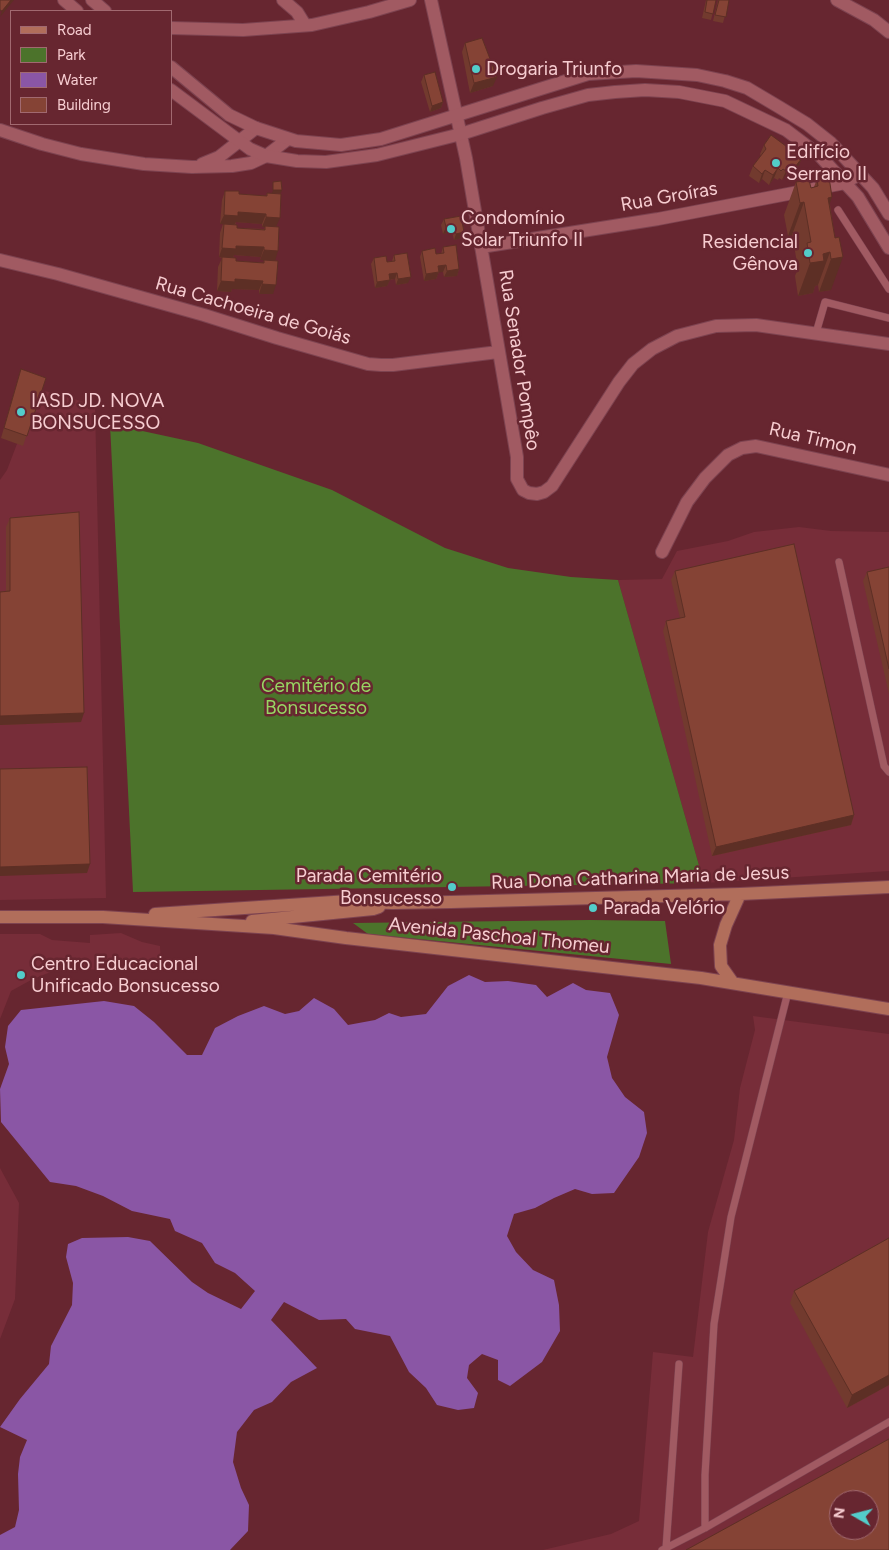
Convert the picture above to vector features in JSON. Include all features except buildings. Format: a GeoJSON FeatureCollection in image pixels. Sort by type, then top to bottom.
{"type":"FeatureCollection","features":[{"type":"Feature","properties":{"kind":"main road","name":"Rua Dona Catharina Maria de Jesus"},"geometry":{"type":"LineString","coordinates":[[392,903],[740,894],[889,888]]}},
{"type":"Feature","properties":{"kind":"main road"},"geometry":{"type":"LineString","coordinates":[[733,983],[721,966],[720,946],[726,925],[740,894]]}},
{"type":"Feature","properties":{"kind":"main road","name":"Avenida Paschoal Thomeu"},"geometry":{"type":"LineString","coordinates":[[103,917],[349,901],[392,903]]}},
{"type":"Feature","properties":{"kind":"main road"},"geometry":{"type":"LineString","coordinates":[[230,925],[272,918],[373,909],[392,903]]}},
{"type":"Feature","properties":{"kind":"main road","name":"Avenida Paschoal Thomeu"},"geometry":{"type":"LineString","coordinates":[[0,917],[103,917],[274,928],[346,938],[701,978],[889,1009]]}},
{"type":"Feature","properties":{"kind":"street"},"geometry":{"type":"LineString","coordinates":[[64,0],[76,10]]}},
{"type":"Feature","properties":{"kind":"street"},"geometry":{"type":"LineString","coordinates":[[92,0],[104,10]]}},
{"type":"Feature","properties":{"kind":"street"},"geometry":{"type":"LineString","coordinates":[[284,0],[297,12],[305,26]]}},
{"type":"Feature","properties":{"kind":"street"},"geometry":{"type":"LineString","coordinates":[[172,28],[243,30],[305,26],[369,12],[410,0]]}},
{"type":"Feature","properties":{"kind":"street","name":"Rua Senador Pompêo"},"geometry":{"type":"LineString","coordinates":[[431,0],[461,134],[517,457],[517,479],[523,490],[537,494],[544,492],[552,486],[618,382],[634,364],[652,349],[677,336],[716,326],[756,325],[816,333]]}},
{"type":"Feature","properties":{"kind":"street"},"geometry":{"type":"LineString","coordinates":[[837,0],[874,20],[889,32]]}},
{"type":"Feature","properties":{"kind":"street"},"geometry":{"type":"LineString","coordinates":[[172,69],[229,115],[256,128],[288,139],[321,144],[359,143],[381,139],[588,74],[636,71],[697,75],[747,88],[807,124],[861,173],[888,211]]}},
{"type":"Feature","properties":{"kind":"street"},"geometry":{"type":"LineString","coordinates":[[172,91],[250,149],[266,156],[297,161],[326,162],[377,155],[461,134],[588,95],[615,92],[679,92],[725,101],[786,130],[819,154],[858,196],[889,248]]}},
{"type":"Feature","properties":{"kind":"street"},"geometry":{"type":"LineString","coordinates":[[192,167],[219,157],[240,143],[256,128]]}},
{"type":"Feature","properties":{"kind":"street"},"geometry":{"type":"LineString","coordinates":[[0,130],[81,154],[144,164],[192,167],[232,166],[251,163],[266,156],[288,139]]}},
{"type":"Feature","properties":{"kind":"street","name":"Rua Groíras"},"geometry":{"type":"LineString","coordinates":[[481,247],[658,219],[845,183],[861,173]]}},
{"type":"Feature","properties":{"kind":"street","name":"Rua Cachoeira de Goiás"},"geometry":{"type":"LineString","coordinates":[[0,260],[58,274],[204,315],[368,364],[394,365],[498,352]]}},
{"type":"Feature","properties":{"kind":"street"},"geometry":{"type":"LineString","coordinates":[[816,333],[889,344]]}},
{"type":"Feature","properties":{"kind":"street","name":"Rua Timon"},"geometry":{"type":"LineString","coordinates":[[662,552],[687,502],[699,486],[728,455],[742,448],[756,446],[889,475]]}},
{"type":"Feature","properties":{"kind":"lane"},"geometry":{"type":"LineString","coordinates":[[838,210],[889,289]]}},
{"type":"Feature","properties":{"kind":"lane"},"geometry":{"type":"LineString","coordinates":[[816,333],[825,302],[889,318]]}},
{"type":"Feature","properties":{"kind":"lane"},"geometry":{"type":"LineString","coordinates":[[839,562],[884,766],[889,772]]}},
{"type":"Feature","properties":{"kind":"lane"},"geometry":{"type":"LineString","coordinates":[[705,1528],[705,1475],[714,1324],[731,1217],[788,992]]}},
{"type":"Feature","properties":{"kind":"lane"},"geometry":{"type":"LineString","coordinates":[[664,1549],[679,1364]]}},
{"type":"Feature","properties":{"kind":"lane"},"geometry":{"type":"LineString","coordinates":[[664,1549],[705,1528],[889,1422]]}},
{"type":"Feature","properties":{"kind":"shaded area"},"geometry":{"type":"Polygon","coordinates":[[[38,389],[95,405],[106,898],[0,900],[0,480],[7,470],[38,389]]]}},
{"type":"Feature","properties":{"kind":"shaded area"},"geometry":{"type":"Polygon","coordinates":[[[799,527],[831,531],[889,532],[889,871],[704,883],[618,580],[662,579],[677,551],[728,541],[754,532],[799,527]]]}},
{"type":"Feature","properties":{"kind":"shaded area","name":"Centro Educacional Unificado Bonsucesso"},"geometry":{"type":"Polygon","coordinates":[[[121,933],[142,942],[160,946],[161,967],[53,971],[11,991],[0,1019],[0,934],[40,934],[52,940],[90,943],[90,935],[121,933]]]}},
{"type":"Feature","properties":{"kind":"shaded area"},"geometry":{"type":"Polygon","coordinates":[[[753,1016],[889,1034],[889,1550],[543,1550],[611,1534],[639,1521],[653,1352],[693,1357],[708,1232],[734,1140],[740,1088],[755,1030],[753,1016]]]}},
{"type":"Feature","properties":{"kind":"shaded area"},"geometry":{"type":"Polygon","coordinates":[[[0,1168],[19,1203],[15,1299],[0,1339],[0,1168]]]}},
{"type":"Feature","properties":{"kind":"green space","name":"Cemitério de Bonsucesso"},"geometry":{"type":"Polygon","coordinates":[[[110,424],[198,443],[332,490],[445,548],[508,568],[571,577],[618,580],[704,883],[133,892],[110,424]]]}},
{"type":"Feature","properties":{"kind":"green space"},"geometry":{"type":"Polygon","coordinates":[[[665,921],[671,964],[368,934],[353,923],[665,921]]]}},
{"type":"Feature","properties":{"kind":"water"},"geometry":{"type":"Polygon","coordinates":[[[469,975],[485,982],[508,981],[536,985],[547,997],[573,983],[586,990],[610,993],[619,1015],[607,1057],[612,1078],[625,1097],[644,1112],[647,1133],[639,1157],[614,1193],[592,1194],[575,1189],[535,1208],[514,1214],[507,1236],[516,1252],[533,1270],[554,1280],[559,1305],[560,1331],[542,1362],[510,1386],[498,1380],[498,1360],[482,1354],[469,1365],[467,1378],[478,1393],[474,1408],[458,1410],[437,1405],[426,1388],[409,1372],[390,1336],[355,1329],[346,1319],[319,1320],[284,1302],[271,1320],[317,1368],[291,1382],[272,1402],[254,1410],[237,1432],[233,1462],[241,1488],[249,1505],[248,1531],[230,1550],[0,1550],[0,1535],[15,1527],[19,1510],[18,1474],[20,1457],[27,1440],[0,1427],[49,1364],[51,1346],[72,1305],[73,1283],[66,1257],[68,1244],[82,1238],[128,1237],[150,1241],[192,1282],[208,1293],[241,1309],[255,1291],[235,1273],[215,1263],[202,1243],[175,1231],[170,1219],[132,1211],[103,1196],[76,1186],[50,1182],[1,1122],[0,1089],[9,1064],[5,1047],[8,1026],[21,1010],[104,1001],[134,1006],[154,1022],[187,1055],[202,1055],[215,1028],[238,1016],[264,1006],[285,1014],[299,1011],[314,998],[334,1009],[348,1025],[375,1020],[389,1013],[401,1017],[426,1014],[448,986],[469,975]]]}},
{"type":"Feature","properties":{"kind":"place","name":"Drogaria Triunfo"},"geometry":{"type":"Point","coordinates":[476,69]}},
{"type":"Feature","properties":{"kind":"place","name":"Edifício Serrano II"},"geometry":{"type":"Point","coordinates":[776,163]}},
{"type":"Feature","properties":{"kind":"place","name":"Condomínio Solar Triunfo II"},"geometry":{"type":"Point","coordinates":[451,229]}},
{"type":"Feature","properties":{"kind":"place","name":"Residencial Gênova"},"geometry":{"type":"Point","coordinates":[808,253]}},
{"type":"Feature","properties":{"kind":"place","name":"IASD JD. NOVA BONSUCESSO"},"geometry":{"type":"Point","coordinates":[21,412]}},
{"type":"Feature","properties":{"kind":"place","name":"Parada Cemitério Bonsucesso"},"geometry":{"type":"Point","coordinates":[452,887]}},
{"type":"Feature","properties":{"kind":"place","name":"Parada Velório"},"geometry":{"type":"Point","coordinates":[593,908]}},
{"type":"Feature","properties":{"kind":"place","name":"Centro Educacional Unificado Bonsucesso"},"geometry":{"type":"Point","coordinates":[21,975]}}]}
